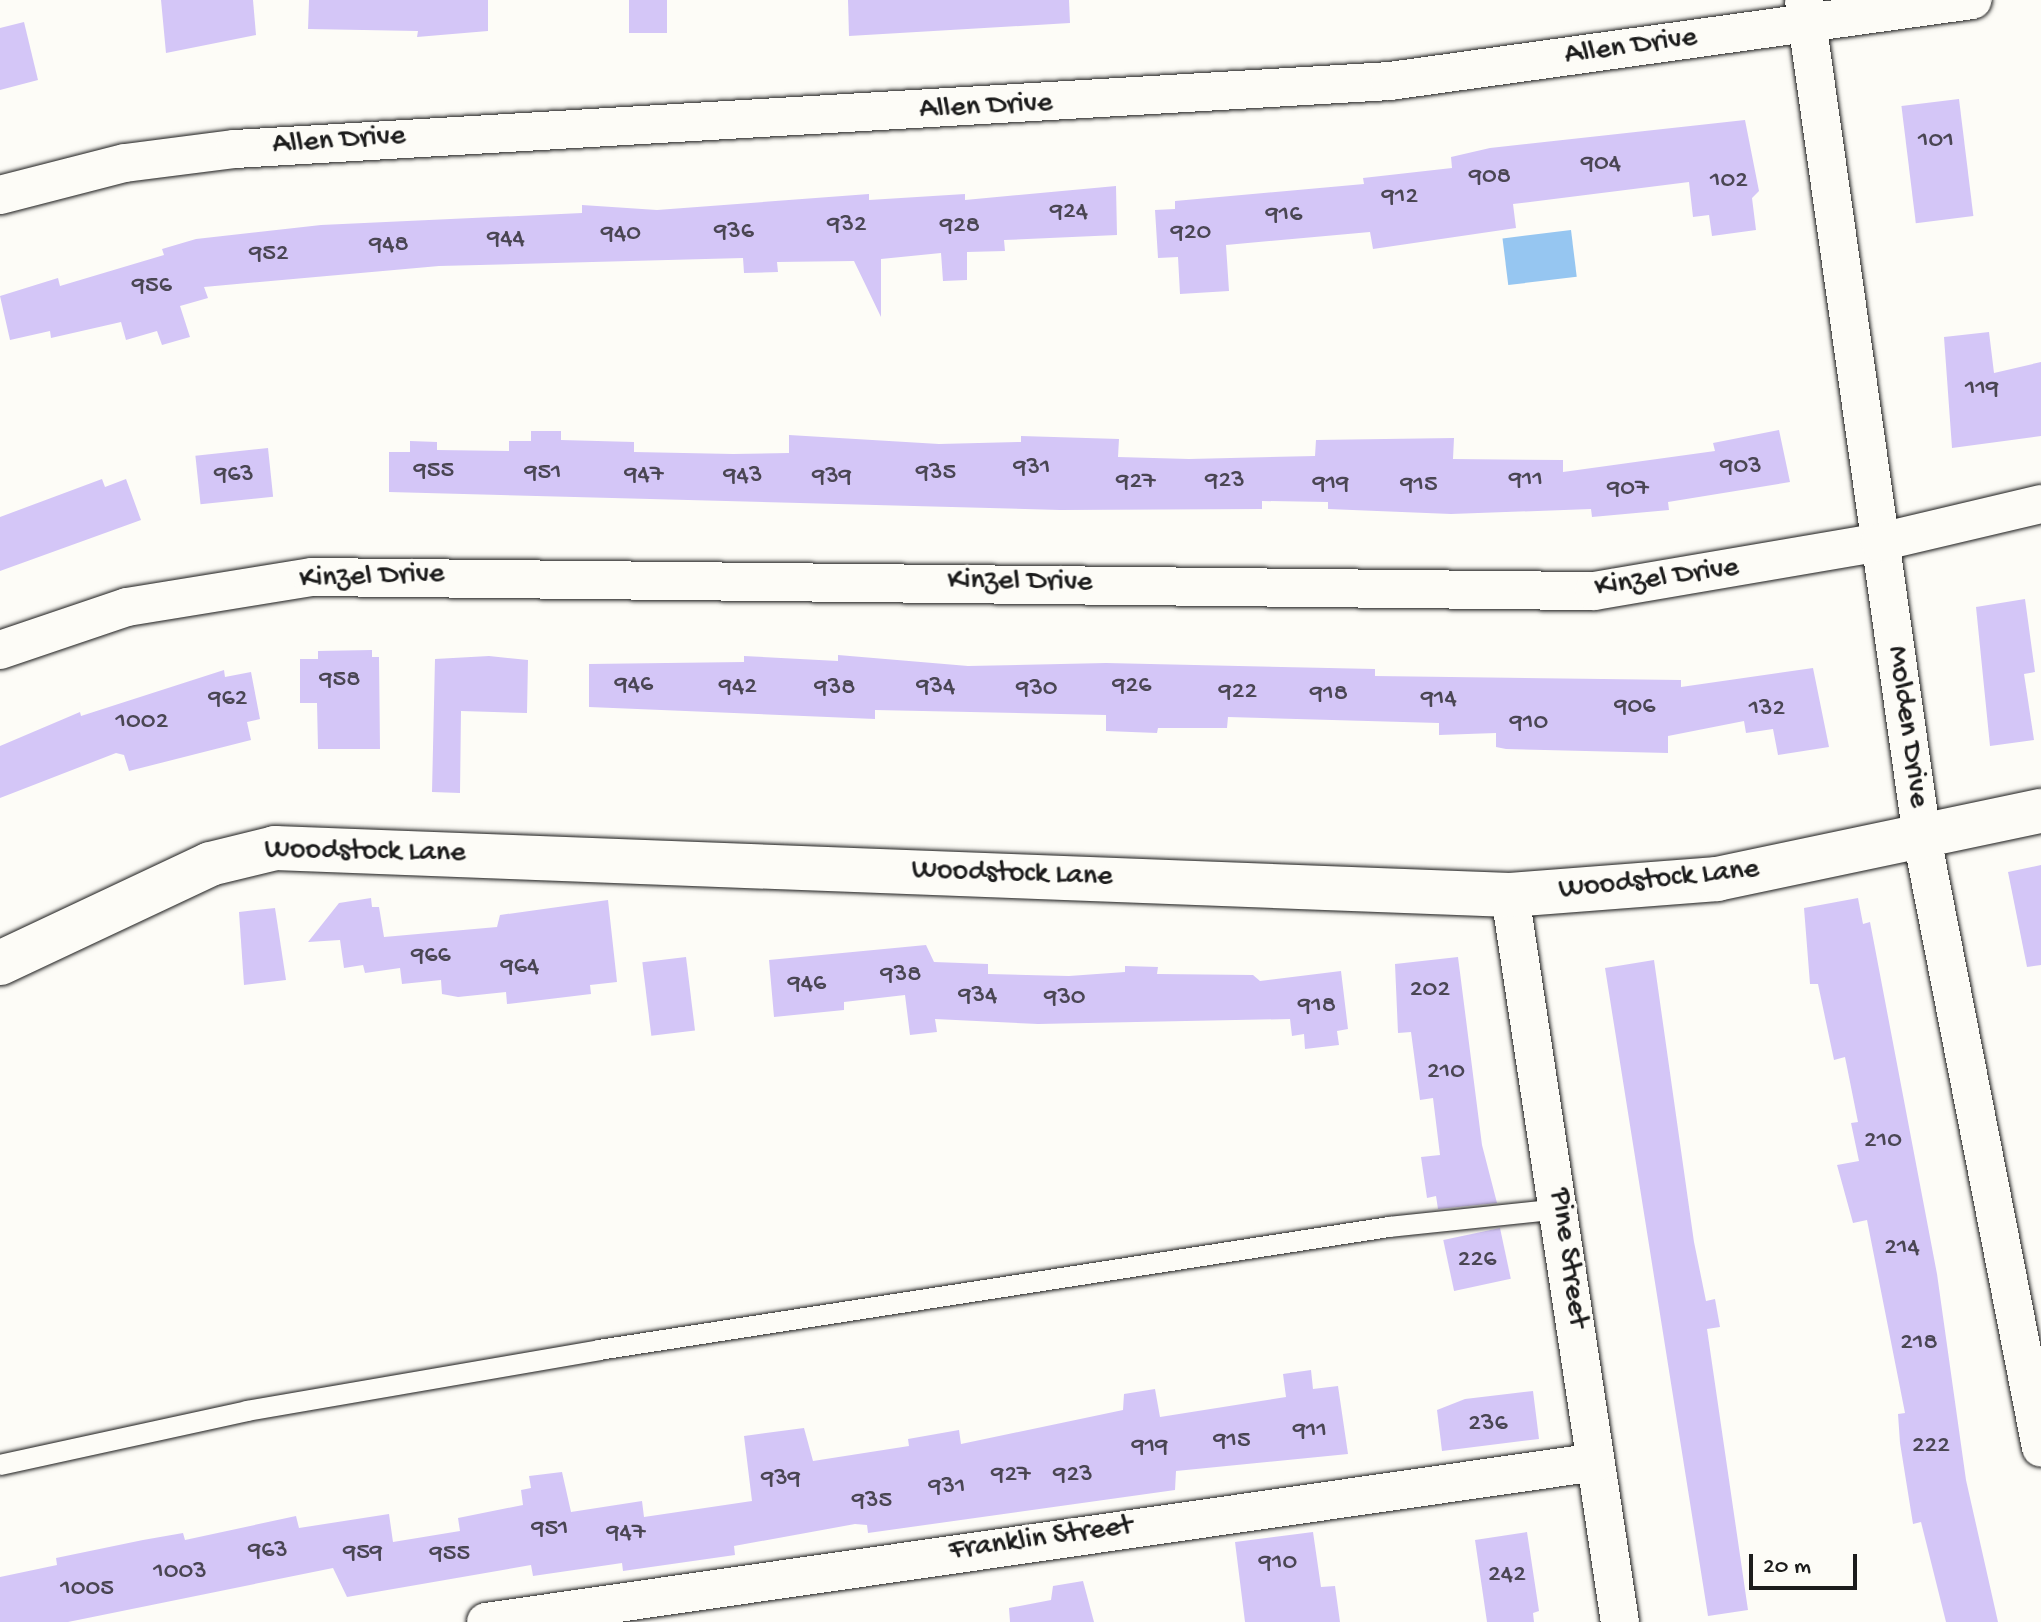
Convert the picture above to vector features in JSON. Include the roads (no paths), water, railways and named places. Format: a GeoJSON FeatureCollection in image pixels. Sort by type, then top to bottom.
{"type":"FeatureCollection","features":[{"type":"Feature","properties":{"kind":"street","name":"Allen Drive"},"geometry":{"type":"LineString","coordinates":[[0,195],[125,163],[235,149],[1390,81],[1806,12],[1972,0]]}},
{"type":"Feature","properties":{"kind":"street","name":"Molden Drive"},"geometry":{"type":"LineString","coordinates":[[1806,12],[1922,838],[2041,1448]]}},
{"type":"Feature","properties":{"kind":"street","name":"Kinzel Drive"},"geometry":{"type":"LineString","coordinates":[[0,650],[127,607],[312,577],[1526,594],[1709,575],[1880,542],[2041,504]]}},
{"type":"Feature","properties":{"kind":"street","name":"Woodstock Lane"},"geometry":{"type":"LineString","coordinates":[[0,963],[210,864],[275,848],[1510,895],[1717,879],[2041,811]]}},
{"type":"Feature","properties":{"kind":"street","name":"Pine Street"},"geometry":{"type":"LineString","coordinates":[[1510,895],[1560,1209],[1620,1622]]}},
{"type":"Feature","properties":{"kind":"street","name":"Franklin Street"},"geometry":{"type":"LineString","coordinates":[[486,1622],[1596,1462]]}},
{"type":"Feature","properties":{"kind":"lane"},"geometry":{"type":"LineString","coordinates":[[0,1465],[247,1411],[599,1350],[1389,1227],[1560,1209]]}},
{"type":"Feature","properties":{"kind":"water"},"geometry":{"type":"Polygon","coordinates":[[[1571,230],[1577,277],[1508,285],[1503,238],[1571,230]]]}}]}
